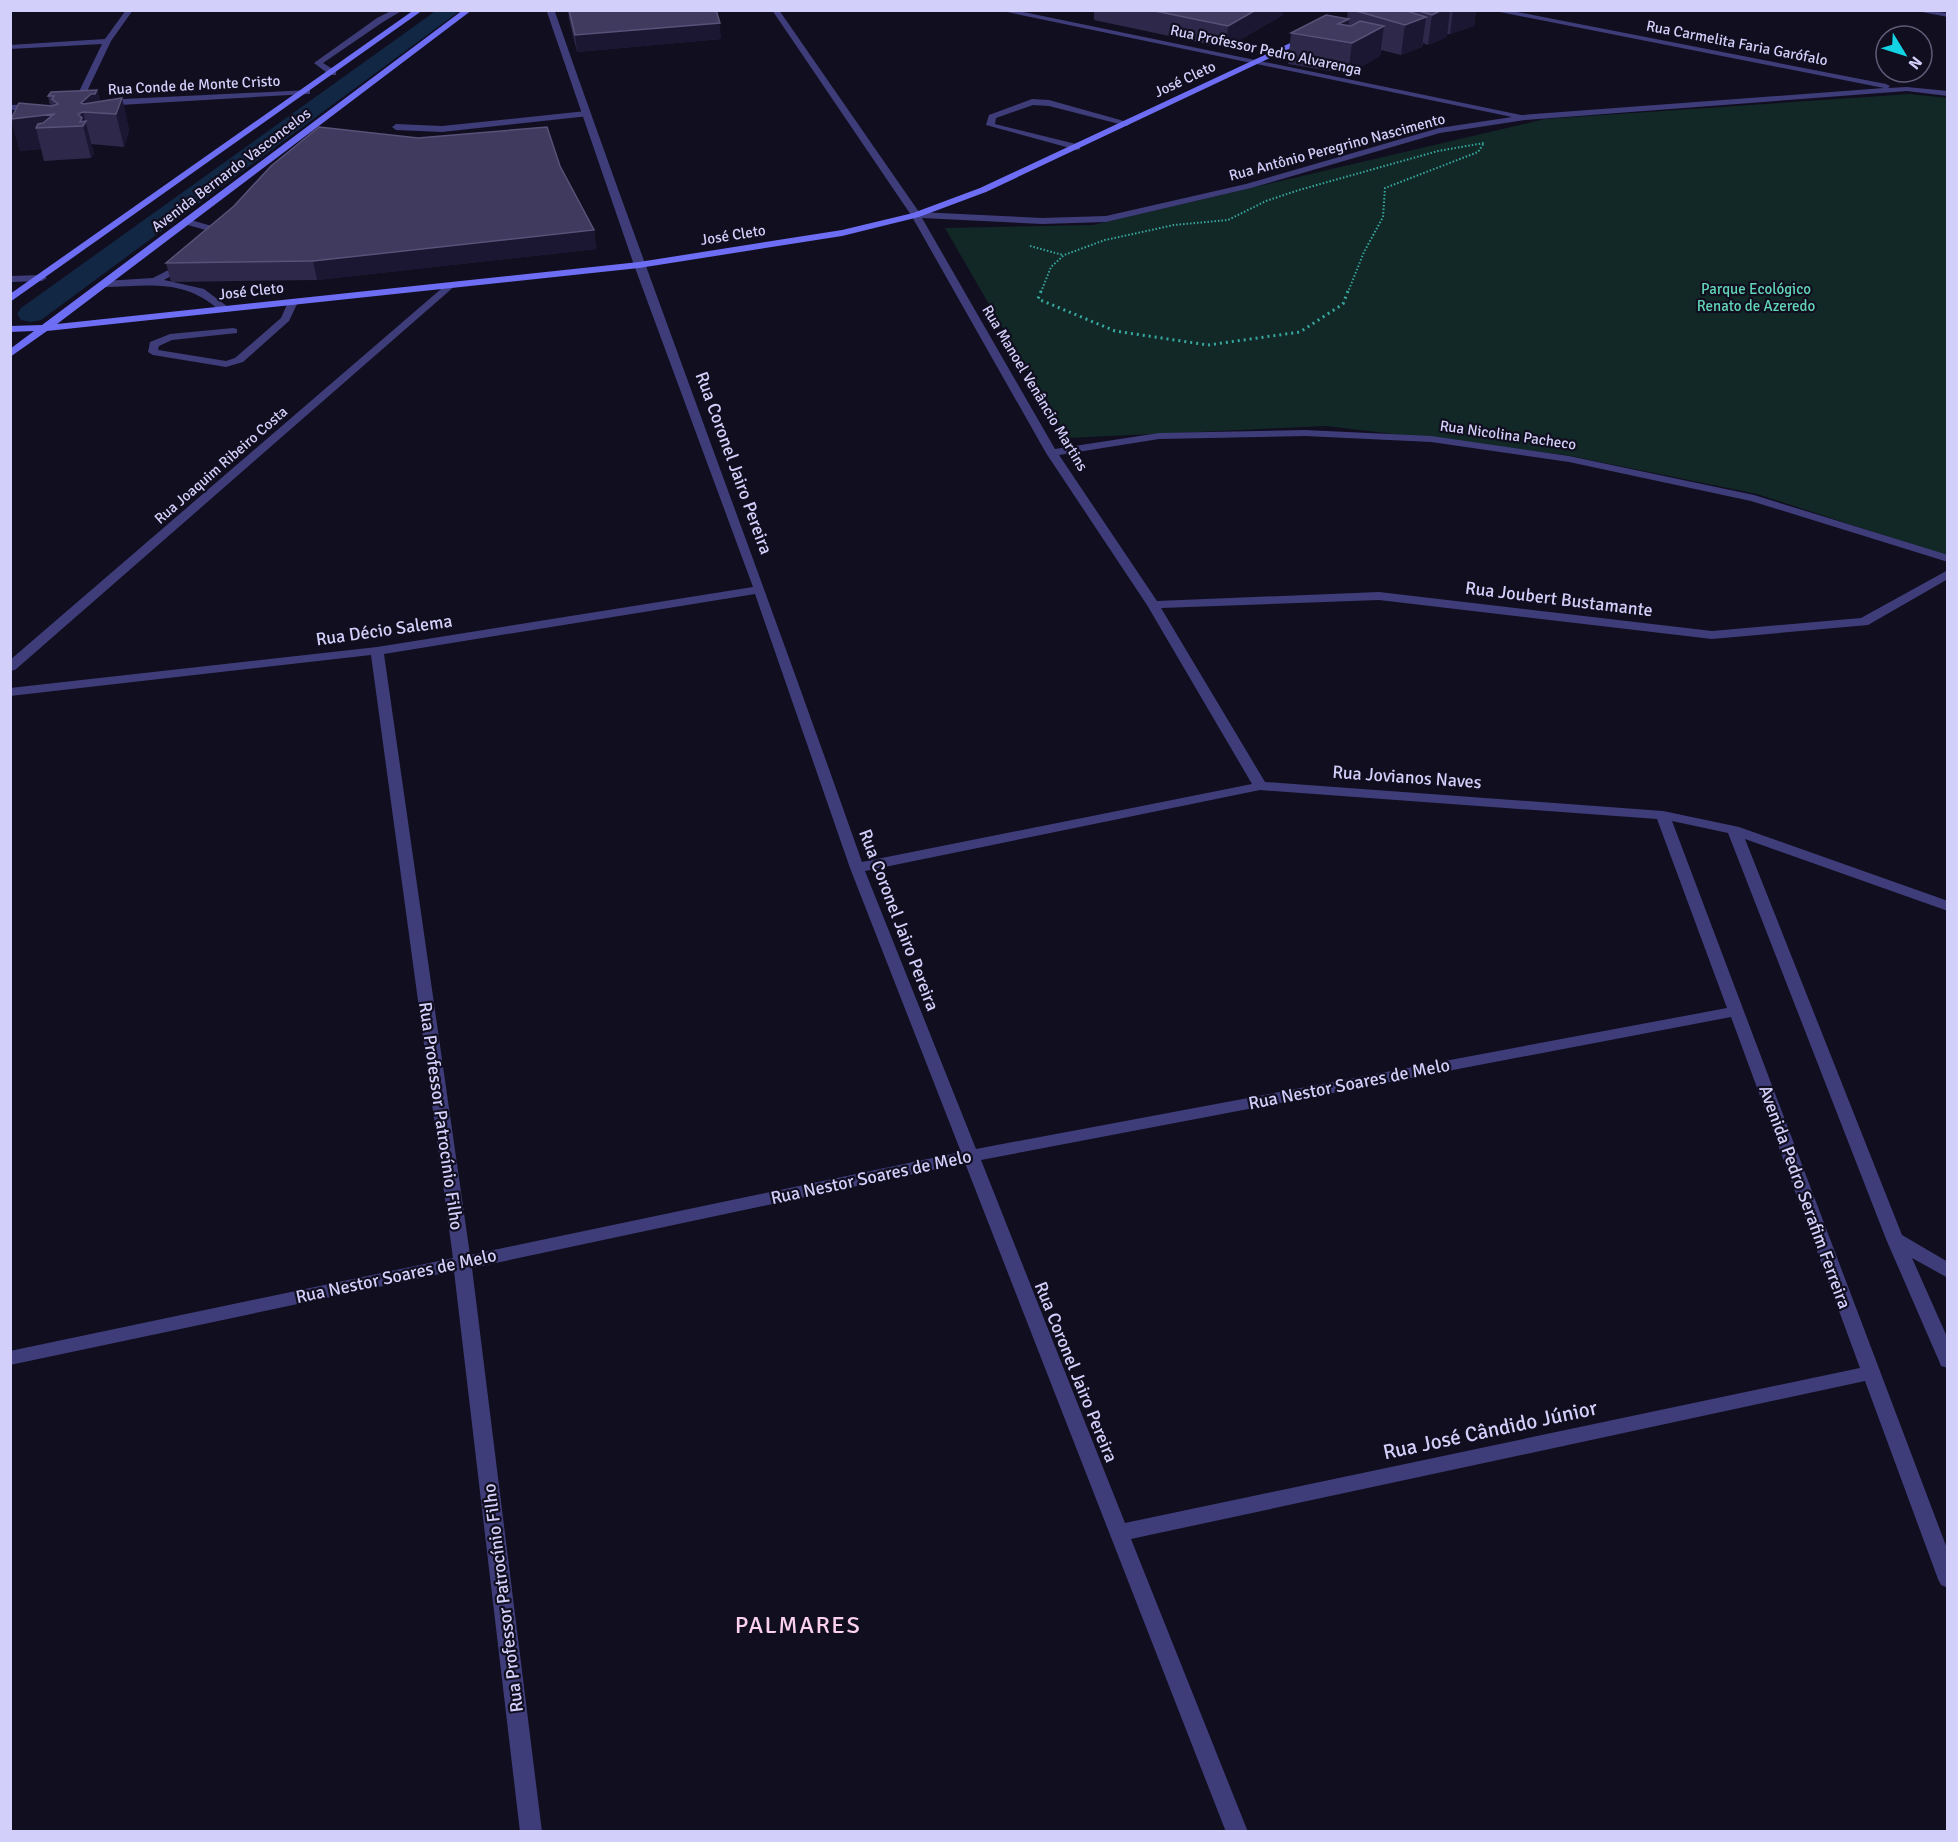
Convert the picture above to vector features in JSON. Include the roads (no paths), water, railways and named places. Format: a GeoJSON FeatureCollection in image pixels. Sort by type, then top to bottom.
{"type":"FeatureCollection","features":[{"type":"Feature","properties":{"kind":"main road","name":"Avenida Bernardo Vasconcelos"},"geometry":{"type":"LineString","coordinates":[[10,299],[307,92],[420,10]]}},
{"type":"Feature","properties":{"kind":"main road","name":"Avenida Bernardo Vasconcelos"},"geometry":{"type":"LineString","coordinates":[[10,354],[469,10]]}},
{"type":"Feature","properties":{"kind":"main road","name":"José Cleto"},"geometry":{"type":"LineString","coordinates":[[10,329],[45,328],[639,265],[842,233],[916,215],[983,190],[1317,35]]}},
{"type":"Feature","properties":{"kind":"street"},"geometry":{"type":"LineString","coordinates":[[77,104],[108,41],[130,10]]}},
{"type":"Feature","properties":{"kind":"street"},"geometry":{"type":"LineString","coordinates":[[333,73],[318,63],[380,20],[400,10]]}},
{"type":"Feature","properties":{"kind":"street"},"geometry":{"type":"LineString","coordinates":[[548,11],[596,10]]}},
{"type":"Feature","properties":{"kind":"street","name":"Rua Manoel Venâncio Martins"},"geometry":{"type":"LineString","coordinates":[[775,10],[916,215],[1052,453],[1153,605],[1260,786]]}},
{"type":"Feature","properties":{"kind":"street","name":"Rua Professor Pedro Alvarenga"},"geometry":{"type":"LineString","coordinates":[[1000,10],[1525,117]]}},
{"type":"Feature","properties":{"kind":"street","name":"Rua Carmelita Faria Garófalo"},"geometry":{"type":"LineString","coordinates":[[1492,10],[1907,90]]}},
{"type":"Feature","properties":{"kind":"street"},"geometry":{"type":"LineString","coordinates":[[1922,10],[1947,15]]}},
{"type":"Feature","properties":{"kind":"street","name":"Rua Coronel Jairo Pereira"},"geometry":{"type":"LineString","coordinates":[[548,11],[639,265],[760,590],[857,867],[1237,1832]]}},
{"type":"Feature","properties":{"kind":"street"},"geometry":{"type":"LineString","coordinates":[[358,35],[383,37]]}},
{"type":"Feature","properties":{"kind":"street"},"geometry":{"type":"LineString","coordinates":[[10,47],[108,41]]}},
{"type":"Feature","properties":{"kind":"street","name":"Rua Antônio Peregrino Nascimento"},"geometry":{"type":"LineString","coordinates":[[916,215],[1042,221],[1106,219],[1248,186],[1439,131],[1525,117],[1907,90],[1947,94]]}},
{"type":"Feature","properties":{"kind":"street","name":"Rua Conde de Monte Cristo"},"geometry":{"type":"LineString","coordinates":[[66,105],[307,92]]}},
{"type":"Feature","properties":{"kind":"street"},"geometry":{"type":"LineString","coordinates":[[1077,147],[990,125],[992,117],[1032,102],[1049,103],[1127,123]]}},
{"type":"Feature","properties":{"kind":"street"},"geometry":{"type":"LineString","coordinates":[[10,108],[44,106]]}},
{"type":"Feature","properties":{"kind":"street"},"geometry":{"type":"LineString","coordinates":[[396,126],[442,129],[586,114]]}},
{"type":"Feature","properties":{"kind":"street"},"geometry":{"type":"LineString","coordinates":[[187,222],[216,230],[220,234],[206,249]]}},
{"type":"Feature","properties":{"kind":"street"},"geometry":{"type":"LineString","coordinates":[[154,282],[170,276],[197,256]]}},
{"type":"Feature","properties":{"kind":"street"},"geometry":{"type":"LineString","coordinates":[[10,279],[42,278]]}},
{"type":"Feature","properties":{"kind":"street"},"geometry":{"type":"LineString","coordinates":[[104,284],[154,282],[201,290],[224,309]]}},
{"type":"Feature","properties":{"kind":"street","name":"Rua Joaquim Ribeiro Costa"},"geometry":{"type":"LineString","coordinates":[[10,667],[451,285]]}},
{"type":"Feature","properties":{"kind":"street"},"geometry":{"type":"LineString","coordinates":[[233,331],[170,337],[154,344],[153,352],[226,364],[239,360],[285,318],[293,302]]}},
{"type":"Feature","properties":{"kind":"street","name":"Rua Nicolina Pacheco"},"geometry":{"type":"LineString","coordinates":[[1052,453],[1159,436],[1305,433],[1431,439],[1569,459],[1754,498],[1947,559]]}},
{"type":"Feature","properties":{"kind":"street","name":"Rua Joubert Bustamante"},"geometry":{"type":"LineString","coordinates":[[1153,605],[1379,596],[1712,635],[1864,622],[1947,574]]}},
{"type":"Feature","properties":{"kind":"street","name":"Rua Décio Salema"},"geometry":{"type":"LineString","coordinates":[[10,692],[377,651],[760,590]]}},
{"type":"Feature","properties":{"kind":"street","name":"Rua Professor Patrocínio Filho"},"geometry":{"type":"LineString","coordinates":[[377,651],[462,1262],[531,1832]]}},
{"type":"Feature","properties":{"kind":"street","name":"Rua Jovianos Naves"},"geometry":{"type":"LineString","coordinates":[[857,867],[1260,786],[1663,815],[1734,830],[1947,906]]}},
{"type":"Feature","properties":{"kind":"street","name":"Avenida Pedro Serafim Ferreira"},"geometry":{"type":"LineString","coordinates":[[1663,815],[1947,1579]]}},
{"type":"Feature","properties":{"kind":"street"},"geometry":{"type":"LineString","coordinates":[[1734,830],[1895,1239],[1947,1361]]}},
{"type":"Feature","properties":{"kind":"street","name":"Rua Nestor Soares de Melo"},"geometry":{"type":"LineString","coordinates":[[10,1358],[970,1156],[1736,1011]]}},
{"type":"Feature","properties":{"kind":"street"},"geometry":{"type":"LineString","coordinates":[[1895,1239],[1947,1271]]}},
{"type":"Feature","properties":{"kind":"street","name":"Rua José Cândido Júnior"},"geometry":{"type":"LineString","coordinates":[[1119,1533],[1870,1373]]}},
{"type":"Feature","properties":{"kind":"waterway"},"geometry":{"type":"LineString","coordinates":[[31,314],[451,10]]}},
{"type":"Feature","properties":{"kind":"district","name":"PALMARES"},"geometry":{"type":"Point","coordinates":[798,1625]}},
{"type":"Feature","properties":{"kind":"park label","name":"Parque Ecológico Renato de Azeredo"},"geometry":{"type":"Point","coordinates":[1756,298]}}]}
